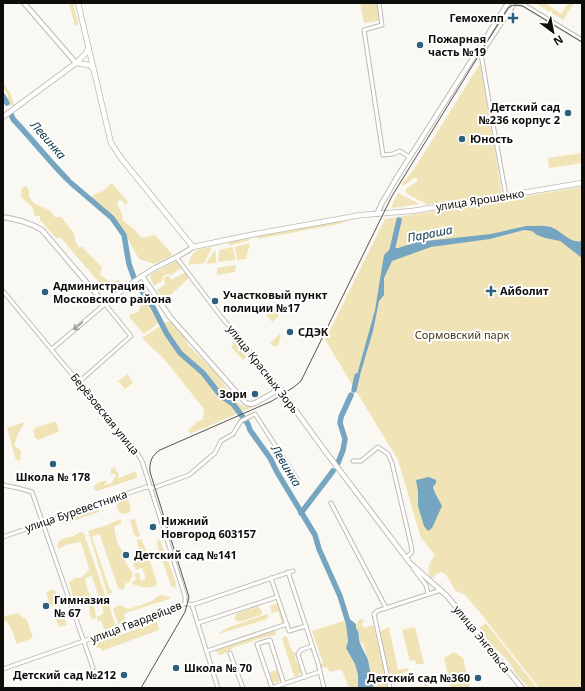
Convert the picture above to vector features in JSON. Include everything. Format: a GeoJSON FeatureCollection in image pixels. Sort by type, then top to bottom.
{"type":"FeatureCollection","features":[{"type":"Feature","properties":{"kind":"main road"},"geometry":{"type":"LineString","coordinates":[[78,3],[111,143],[121,158],[193,247]]}},
{"type":"Feature","properties":{"kind":"main road"},"geometry":{"type":"LineString","coordinates":[[3,117],[76,63],[86,53],[88,48]]}},
{"type":"Feature","properties":{"kind":"main road"},"geometry":{"type":"LineString","coordinates":[[76,63],[89,65],[94,69]]}},
{"type":"Feature","properties":{"kind":"main road","name":"улица Ярошенко"},"geometry":{"type":"LineString","coordinates":[[193,247],[361,215],[412,211],[582,184]]}},
{"type":"Feature","properties":{"kind":"street"},"geometry":{"type":"LineString","coordinates":[[24,3],[76,63]]}},
{"type":"Feature","properties":{"kind":"street"},"geometry":{"type":"LineString","coordinates":[[379,3],[382,24],[364,30],[383,155],[393,154],[400,151],[410,157]]}},
{"type":"Feature","properties":{"kind":"street"},"geometry":{"type":"LineString","coordinates":[[377,214],[387,194],[476,51],[508,3]]}},
{"type":"Feature","properties":{"kind":"street"},"geometry":{"type":"LineString","coordinates":[[506,196],[481,54],[515,3]]}},
{"type":"Feature","properties":{"kind":"street"},"geometry":{"type":"LineString","coordinates":[[520,3],[582,40]]}},
{"type":"Feature","properties":{"kind":"street"},"geometry":{"type":"LineString","coordinates":[[476,51],[481,54]]}},
{"type":"Feature","properties":{"kind":"street"},"geometry":{"type":"LineString","coordinates":[[3,217],[22,220],[33,224],[42,230],[131,336],[79,382]]}},
{"type":"Feature","properties":{"kind":"street"},"geometry":{"type":"LineString","coordinates":[[52,349],[105,304],[142,276],[193,247]]}},
{"type":"Feature","properties":{"kind":"street","name":"улица Красных Зорь"},"geometry":{"type":"LineString","coordinates":[[176,258],[280,389],[406,558]]}},
{"type":"Feature","properties":{"kind":"street"},"geometry":{"type":"LineString","coordinates":[[142,276],[170,317],[246,403],[255,403],[280,389]]}},
{"type":"Feature","properties":{"kind":"street","name":"Берёзовская улица"},"geometry":{"type":"LineString","coordinates":[[3,291],[79,382],[142,461],[185,596],[185,603]]}},
{"type":"Feature","properties":{"kind":"street","name":"улица Буревестника"},"geometry":{"type":"LineString","coordinates":[[3,537],[146,487],[153,488],[189,475],[215,453],[221,442],[233,434],[242,421],[255,414],[297,479]]}},
{"type":"Feature","properties":{"kind":"street"},"geometry":{"type":"LineString","coordinates":[[353,461],[361,461],[378,447],[388,454],[392,463],[412,545],[412,552],[406,558]]}},
{"type":"Feature","properties":{"kind":"street"},"geometry":{"type":"LineString","coordinates":[[3,485],[14,486],[32,492],[93,668]]}},
{"type":"Feature","properties":{"kind":"street"},"geometry":{"type":"LineString","coordinates":[[331,503],[386,608]]}},
{"type":"Feature","properties":{"kind":"street","name":"улица Энгельса"},"geometry":{"type":"LineString","coordinates":[[406,558],[442,590],[522,688]]}},
{"type":"Feature","properties":{"kind":"street"},"geometry":{"type":"LineString","coordinates":[[410,563],[426,585],[428,594]]}},
{"type":"Feature","properties":{"kind":"street","name":"улица Гвардейцев"},"geometry":{"type":"LineString","coordinates":[[3,669],[182,607],[185,603],[192,604],[293,571]]}},
{"type":"Feature","properties":{"kind":"street"},"geometry":{"type":"LineString","coordinates":[[288,572],[324,688]]}},
{"type":"Feature","properties":{"kind":"street"},"geometry":{"type":"LineString","coordinates":[[271,578],[289,631],[306,626]]}},
{"type":"Feature","properties":{"kind":"street"},"geometry":{"type":"LineString","coordinates":[[390,688],[374,616],[377,611],[442,590]]}},
{"type":"Feature","properties":{"kind":"street"},"geometry":{"type":"LineString","coordinates":[[198,623],[277,597]]}},
{"type":"Feature","properties":{"kind":"street"},"geometry":{"type":"LineString","coordinates":[[192,604],[218,688]]}},
{"type":"Feature","properties":{"kind":"street"},"geometry":{"type":"LineString","coordinates":[[207,651],[287,624]]}},
{"type":"Feature","properties":{"kind":"street"},"geometry":{"type":"LineString","coordinates":[[284,684],[270,640],[257,644],[271,688],[284,684],[305,677],[319,672]]}},
{"type":"Feature","properties":{"kind":"street"},"geometry":{"type":"LineString","coordinates":[[305,677],[298,654],[301,650],[312,646]]}},
{"type":"Feature","properties":{"kind":"street"},"geometry":{"type":"LineString","coordinates":[[230,653],[243,688]]}},
{"type":"Feature","properties":{"kind":"green space"},"geometry":{"type":"Polygon","coordinates":[[[69,3],[73,3],[78,24],[75,26],[69,3]]]}},
{"type":"Feature","properties":{"kind":"green space"},"geometry":{"type":"Polygon","coordinates":[[[360,3],[377,3],[380,21],[364,23],[360,3]]]}},
{"type":"Feature","properties":{"kind":"green space"},"geometry":{"type":"Polygon","coordinates":[[[535,3],[545,3],[561,14],[568,4],[574,3],[563,20],[535,3]]]}},
{"type":"Feature","properties":{"kind":"green space","name":"Юность"},"geometry":{"type":"Polygon","coordinates":[[[480,64],[502,193],[425,205],[424,201],[422,202],[407,194],[405,189],[418,181],[416,177],[403,186],[402,184],[414,169],[480,64]]]}},
{"type":"Feature","properties":{"kind":"green space"},"geometry":{"type":"Polygon","coordinates":[[[3,83],[11,94],[14,105],[10,105],[8,95],[3,87],[3,83]]]}},
{"type":"Feature","properties":{"kind":"green space"},"geometry":{"type":"Polygon","coordinates":[[[582,153],[582,163],[549,168],[548,158],[582,153]]]}},
{"type":"Feature","properties":{"kind":"green space"},"geometry":{"type":"Polygon","coordinates":[[[112,183],[128,202],[126,205],[120,199],[117,203],[122,214],[123,221],[133,228],[142,238],[155,235],[172,254],[171,256],[154,264],[139,259],[125,234],[112,217],[91,198],[95,194],[103,191],[112,183]]]}},
{"type":"Feature","properties":{"kind":"green space"},"geometry":{"type":"Polygon","coordinates":[[[26,186],[29,190],[29,197],[35,204],[49,210],[55,217],[61,217],[73,232],[78,247],[82,247],[102,267],[100,275],[111,282],[118,280],[124,284],[108,293],[61,238],[56,238],[40,220],[40,216],[35,216],[32,207],[21,197],[22,188],[26,186]]]}},
{"type":"Feature","properties":{"kind":"green space","name":"Сормовский парк"},"geometry":{"type":"Polygon","coordinates":[[[582,187],[582,688],[539,688],[478,610],[465,595],[456,591],[446,575],[442,572],[437,573],[433,578],[430,577],[428,571],[429,566],[435,555],[421,538],[398,460],[325,340],[385,219],[582,187]]]}},
{"type":"Feature","properties":{"kind":"green space"},"geometry":{"type":"Polygon","coordinates":[[[398,193],[420,204],[393,208],[391,207],[398,193]]]}},
{"type":"Feature","properties":{"kind":"green space"},"geometry":{"type":"Polygon","coordinates":[[[353,218],[339,224],[258,239],[257,235],[353,218]]]}},
{"type":"Feature","properties":{"kind":"green space"},"geometry":{"type":"Polygon","coordinates":[[[248,237],[250,240],[228,246],[229,242],[248,237]]]}},
{"type":"Feature","properties":{"kind":"green space"},"geometry":{"type":"Polygon","coordinates":[[[250,243],[246,259],[237,260],[235,247],[250,243]]]}},
{"type":"Feature","properties":{"kind":"green space"},"geometry":{"type":"Polygon","coordinates":[[[212,247],[204,263],[188,265],[196,251],[212,247]]]}},
{"type":"Feature","properties":{"kind":"green space"},"geometry":{"type":"Polygon","coordinates":[[[233,247],[235,260],[218,262],[219,250],[233,247]]]}},
{"type":"Feature","properties":{"kind":"green space"},"geometry":{"type":"Polygon","coordinates":[[[216,251],[216,263],[206,264],[213,252],[216,251]]]}},
{"type":"Feature","properties":{"kind":"green space"},"geometry":{"type":"Polygon","coordinates":[[[176,261],[182,268],[172,275],[168,274],[163,276],[162,281],[154,286],[150,278],[151,274],[176,261]]]}},
{"type":"Feature","properties":{"kind":"green space"},"geometry":{"type":"Polygon","coordinates":[[[236,265],[235,272],[217,275],[217,268],[236,265]]]}},
{"type":"Feature","properties":{"kind":"green space"},"geometry":{"type":"Polygon","coordinates":[[[186,272],[190,277],[164,301],[157,290],[166,284],[164,278],[167,276],[170,277],[171,280],[186,272]]]}},
{"type":"Feature","properties":{"kind":"green space"},"geometry":{"type":"Polygon","coordinates":[[[144,299],[159,323],[144,334],[129,317],[130,314],[139,311],[140,302],[144,299]]]}},
{"type":"Feature","properties":{"kind":"green space"},"geometry":{"type":"Polygon","coordinates":[[[269,303],[279,316],[272,322],[262,309],[269,303]]]}},
{"type":"Feature","properties":{"kind":"green space"},"geometry":{"type":"Polygon","coordinates":[[[166,322],[170,322],[184,336],[188,345],[215,372],[235,400],[244,407],[249,405],[253,407],[190,434],[188,430],[198,421],[203,420],[204,409],[165,360],[142,338],[166,322]]]}},
{"type":"Feature","properties":{"kind":"green space"},"geometry":{"type":"Polygon","coordinates":[[[233,334],[249,354],[243,360],[231,347],[235,342],[230,337],[233,334]]]}},
{"type":"Feature","properties":{"kind":"green space"},"geometry":{"type":"Polygon","coordinates":[[[280,334],[281,336],[278,345],[274,347],[270,343],[280,334]]]}},
{"type":"Feature","properties":{"kind":"green space"},"geometry":{"type":"Polygon","coordinates":[[[128,374],[133,383],[125,389],[118,381],[128,374]]]}},
{"type":"Feature","properties":{"kind":"green space"},"geometry":{"type":"Polygon","coordinates":[[[25,422],[18,434],[14,446],[21,450],[20,461],[16,460],[7,428],[25,422]]]}},
{"type":"Feature","properties":{"kind":"green space"},"geometry":{"type":"Polygon","coordinates":[[[56,422],[59,430],[58,432],[38,440],[35,438],[33,431],[35,428],[56,422]]]}},
{"type":"Feature","properties":{"kind":"green space"},"geometry":{"type":"Polygon","coordinates":[[[115,467],[119,478],[136,471],[137,478],[97,491],[93,488],[96,484],[101,482],[107,481],[104,485],[112,483],[116,474],[111,474],[111,469],[115,467]]]}},
{"type":"Feature","properties":{"kind":"green space"},"geometry":{"type":"Polygon","coordinates":[[[124,500],[129,502],[131,511],[125,514],[120,513],[117,508],[117,504],[124,500]]]}},
{"type":"Feature","properties":{"kind":"green space"},"geometry":{"type":"Polygon","coordinates":[[[100,510],[99,512],[63,524],[63,521],[65,520],[100,510]]]}},
{"type":"Feature","properties":{"kind":"green space"},"geometry":{"type":"Polygon","coordinates":[[[120,519],[122,521],[120,524],[114,527],[117,540],[123,551],[123,558],[133,574],[129,582],[125,584],[124,589],[121,590],[118,588],[100,535],[98,534],[92,537],[110,590],[112,591],[112,593],[108,595],[88,531],[120,519]]]}},
{"type":"Feature","properties":{"kind":"green space"},"geometry":{"type":"Polygon","coordinates":[[[135,519],[139,537],[134,534],[130,521],[135,519]]]}},
{"type":"Feature","properties":{"kind":"green space"},"geometry":{"type":"Polygon","coordinates":[[[80,532],[84,533],[116,626],[105,631],[101,621],[97,621],[97,617],[104,613],[92,576],[85,579],[87,589],[95,609],[96,619],[91,618],[89,602],[85,597],[73,597],[69,582],[75,578],[81,578],[89,570],[81,542],[65,545],[59,549],[57,546],[61,539],[74,536],[80,532]]]}},
{"type":"Feature","properties":{"kind":"green space"},"geometry":{"type":"Polygon","coordinates":[[[138,539],[142,540],[143,542],[156,579],[157,584],[148,588],[132,584],[133,580],[136,581],[135,574],[137,573],[139,573],[140,579],[143,581],[146,578],[142,568],[136,570],[133,564],[135,558],[140,555],[138,539]]]}},
{"type":"Feature","properties":{"kind":"green space"},"geometry":{"type":"Polygon","coordinates":[[[160,540],[175,580],[175,588],[171,586],[157,545],[157,541],[160,540]]]}},
{"type":"Feature","properties":{"kind":"green space"},"geometry":{"type":"Polygon","coordinates":[[[54,589],[59,600],[60,607],[56,604],[53,606],[50,605],[47,596],[47,592],[54,589]]]}},
{"type":"Feature","properties":{"kind":"green space"},"geometry":{"type":"Polygon","coordinates":[[[160,595],[171,597],[169,599],[125,613],[124,615],[126,622],[118,624],[113,609],[120,605],[129,609],[150,602],[160,595]]]}},
{"type":"Feature","properties":{"kind":"green space"},"geometry":{"type":"Polygon","coordinates":[[[278,603],[285,622],[282,623],[278,611],[272,613],[270,606],[278,603]]]}},
{"type":"Feature","properties":{"kind":"green space"},"geometry":{"type":"Polygon","coordinates":[[[258,606],[262,611],[261,615],[239,622],[234,619],[236,614],[258,606]]]}},
{"type":"Feature","properties":{"kind":"green space"},"geometry":{"type":"Polygon","coordinates":[[[17,613],[27,620],[33,638],[17,644],[11,628],[6,621],[3,620],[3,617],[17,613]]]}},
{"type":"Feature","properties":{"kind":"green space"},"geometry":{"type":"Polygon","coordinates":[[[63,614],[67,625],[59,627],[55,617],[63,614]]]}},
{"type":"Feature","properties":{"kind":"green space"},"geometry":{"type":"Polygon","coordinates":[[[267,614],[267,619],[219,634],[227,628],[267,614]]]}},
{"type":"Feature","properties":{"kind":"green space"},"geometry":{"type":"Polygon","coordinates":[[[360,619],[364,621],[362,625],[365,628],[373,625],[377,638],[375,640],[379,645],[388,688],[374,688],[365,650],[363,644],[360,642],[356,628],[360,619]]]}},
{"type":"Feature","properties":{"kind":"green space"},"geometry":{"type":"Polygon","coordinates":[[[344,621],[348,630],[346,648],[355,664],[358,676],[358,688],[349,688],[342,670],[330,672],[327,668],[321,667],[320,665],[323,663],[312,631],[344,621]]]}},
{"type":"Feature","properties":{"kind":"green space"},"geometry":{"type":"Polygon","coordinates":[[[157,622],[159,630],[102,651],[101,648],[97,648],[95,644],[157,622]]]}},
{"type":"Feature","properties":{"kind":"green space"},"geometry":{"type":"Polygon","coordinates":[[[486,623],[537,688],[529,688],[516,674],[509,662],[489,642],[479,628],[486,623]]]}},
{"type":"Feature","properties":{"kind":"green space"},"geometry":{"type":"Polygon","coordinates":[[[389,627],[398,670],[408,668],[409,671],[401,674],[393,674],[389,672],[380,633],[389,627]]]}},
{"type":"Feature","properties":{"kind":"green space"},"geometry":{"type":"Polygon","coordinates":[[[415,627],[424,664],[416,664],[415,660],[410,661],[402,630],[415,627]]]}},
{"type":"Feature","properties":{"kind":"green space"},"geometry":{"type":"Polygon","coordinates":[[[271,630],[275,630],[276,632],[274,636],[268,636],[234,647],[226,653],[219,655],[216,651],[217,649],[271,630]]]}},
{"type":"Feature","properties":{"kind":"green space"},"geometry":{"type":"Polygon","coordinates":[[[284,636],[287,637],[292,651],[296,653],[295,658],[302,672],[298,677],[294,676],[282,639],[284,636]]]}},
{"type":"Feature","properties":{"kind":"green space"},"geometry":{"type":"Polygon","coordinates":[[[454,652],[463,658],[470,688],[451,688],[444,658],[454,652]]]}},
{"type":"Feature","properties":{"kind":"green space"},"geometry":{"type":"Polygon","coordinates":[[[277,670],[281,681],[273,683],[269,673],[277,670]]]}},
{"type":"Feature","properties":{"kind":"green space"},"geometry":{"type":"Polygon","coordinates":[[[431,676],[433,684],[424,687],[422,678],[431,676]]]}},
{"type":"Feature","properties":{"kind":"water"},"geometry":{"type":"Polygon","coordinates":[[[526,226],[551,227],[574,241],[582,241],[582,258],[560,241],[545,238],[532,231],[524,230],[490,239],[431,247],[392,261],[384,278],[384,295],[379,301],[373,331],[357,385],[355,382],[375,310],[384,255],[391,248],[398,248],[417,242],[491,234],[526,226]]]}},
{"type":"Feature","properties":{"kind":"water"},"geometry":{"type":"Polygon","coordinates":[[[429,477],[436,480],[433,487],[442,506],[432,528],[428,531],[424,526],[418,506],[416,480],[429,477]]]}},
{"type":"Feature","properties":{"kind":"water"},"geometry":{"type":"Polygon","coordinates":[[[348,620],[351,620],[356,624],[360,643],[368,660],[374,688],[358,688],[358,675],[355,664],[346,648],[348,641],[346,623],[348,620]]]}},
{"type":"Feature","properties":{"kind":"waterway","name":"Левинка"},"geometry":{"type":"LineString","coordinates":[[3,96],[7,103]]}},
{"type":"Feature","properties":{"kind":"waterway","name":"Левинка"},"geometry":{"type":"LineString","coordinates":[[11,114],[13,119],[68,180]]}},
{"type":"Feature","properties":{"kind":"waterway","name":"Левинка"},"geometry":{"type":"LineString","coordinates":[[71,183],[112,218],[124,235],[129,264],[134,278]]}},
{"type":"Feature","properties":{"kind":"waterway"},"geometry":{"type":"LineString","coordinates":[[391,255],[399,220]]}},
{"type":"Feature","properties":{"kind":"waterway","name":"Левинка"},"geometry":{"type":"LineString","coordinates":[[137,284],[153,307],[167,334],[180,353],[203,373],[221,396],[233,404],[270,458],[315,535],[319,549],[340,596],[349,625]]}},
{"type":"Feature","properties":{"kind":"waterway","name":"Параша"},"geometry":{"type":"LineString","coordinates":[[354,390],[357,376]]}},
{"type":"Feature","properties":{"kind":"waterway","name":"Параша"},"geometry":{"type":"LineString","coordinates":[[338,463],[345,439],[340,423],[341,417],[351,395]]}},
{"type":"Feature","properties":{"kind":"waterway","name":"Параша"},"geometry":{"type":"LineString","coordinates":[[301,513],[333,471]]}},
{"type":"Feature","properties":{"kind":"tram line"},"geometry":{"type":"LineString","coordinates":[[141,688],[185,612],[189,597],[150,472],[150,465],[155,454],[160,450],[272,401],[301,381],[392,196],[508,8],[514,5],[523,6],[582,42]]}},
{"type":"Feature","properties":{"kind":"place","name":"Гемохелп"},"geometry":{"type":"Point","coordinates":[513,18]}},
{"type":"Feature","properties":{"kind":"place","name":"Пожарная часть №19"},"geometry":{"type":"Point","coordinates":[420,45]}},
{"type":"Feature","properties":{"kind":"place","name":"Детский сад №236 корпус 2"},"geometry":{"type":"Point","coordinates":[568,113]}},
{"type":"Feature","properties":{"kind":"place","name":"Юность"},"geometry":{"type":"Point","coordinates":[462,139]}},
{"type":"Feature","properties":{"kind":"place","name":"Айболит"},"geometry":{"type":"Point","coordinates":[491,291]}},
{"type":"Feature","properties":{"kind":"place","name":"Администрация Московского района"},"geometry":{"type":"Point","coordinates":[45,292]}},
{"type":"Feature","properties":{"kind":"place","name":"Участковый пункт полиции №17"},"geometry":{"type":"Point","coordinates":[215,301]}},
{"type":"Feature","properties":{"kind":"place","name":"СДЭК"},"geometry":{"type":"Point","coordinates":[290,332]}},
{"type":"Feature","properties":{"kind":"place","name":"Зори"},"geometry":{"type":"Point","coordinates":[255,394]}},
{"type":"Feature","properties":{"kind":"place","name":"Школа № 178"},"geometry":{"type":"Point","coordinates":[53,464]}},
{"type":"Feature","properties":{"kind":"place","name":"Нижний Новгород 603157"},"geometry":{"type":"Point","coordinates":[153,527]}},
{"type":"Feature","properties":{"kind":"place","name":"Детский сад №141"},"geometry":{"type":"Point","coordinates":[126,555]}},
{"type":"Feature","properties":{"kind":"place","name":"Гимназия № 67"},"geometry":{"type":"Point","coordinates":[46,606]}},
{"type":"Feature","properties":{"kind":"place","name":"Школа № 70"},"geometry":{"type":"Point","coordinates":[176,668]}},
{"type":"Feature","properties":{"kind":"place","name":"Детский сад №212"},"geometry":{"type":"Point","coordinates":[124,675]}},
{"type":"Feature","properties":{"kind":"place","name":"Детский сад №360"},"geometry":{"type":"Point","coordinates":[478,678]}}]}
